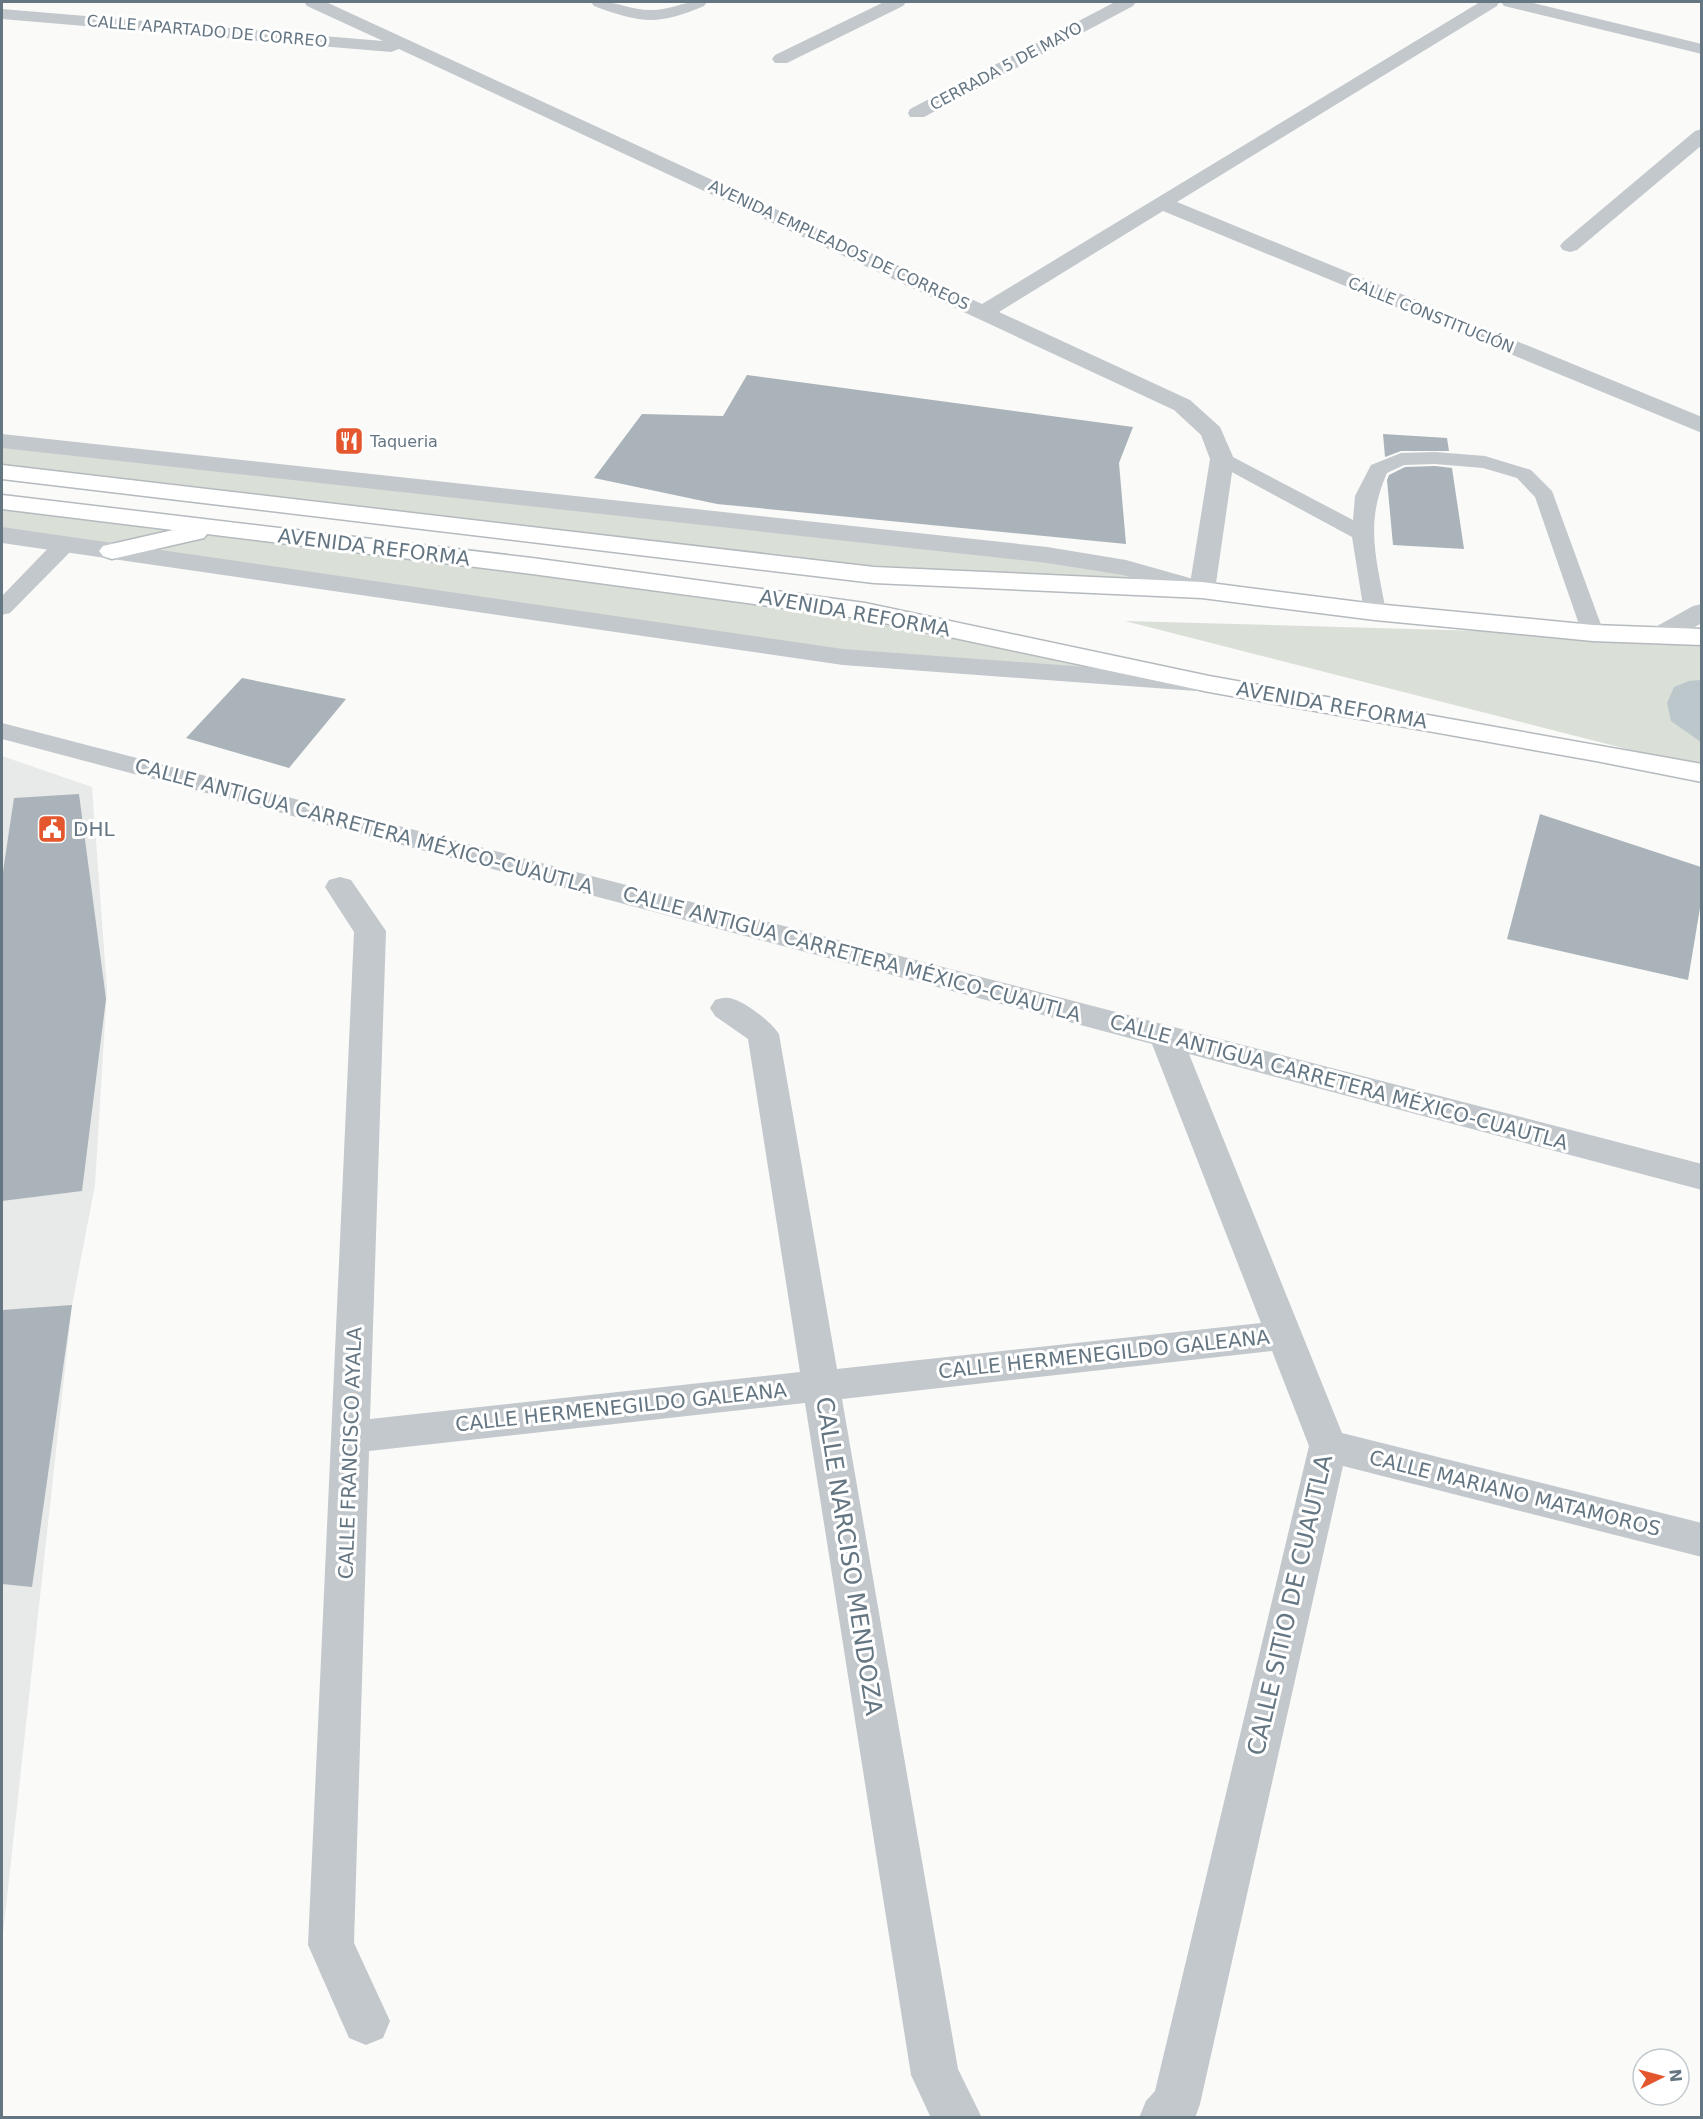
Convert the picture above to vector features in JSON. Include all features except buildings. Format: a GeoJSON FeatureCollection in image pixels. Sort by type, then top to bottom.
{"type":"FeatureCollection","features":[{"type":"Feature","properties":{"kind":"main road","name":"AVENIDA REFORMA"},"geometry":{"type":"LineString","coordinates":[[2,472],[874,575],[1203,590],[1375,612],[1593,633],[1701,637]]}},
{"type":"Feature","properties":{"kind":"main road","name":"AVENIDA REFORMA"},"geometry":{"type":"LineString","coordinates":[[2,502],[532,566],[865,611],[1209,684],[1596,752],[1701,773]]}},
{"type":"Feature","properties":{"kind":"main road"},"geometry":{"type":"LineString","coordinates":[[112,551],[221,528]]}},
{"type":"Feature","properties":{"kind":"street"},"geometry":{"type":"LineString","coordinates":[[600,2],[635,15],[653,16],[672,14],[698,2]]}},
{"type":"Feature","properties":{"kind":"street"},"geometry":{"type":"LineString","coordinates":[[781,59],[897,2]]}},
{"type":"Feature","properties":{"kind":"street","name":"CERRADA 5 DE MAYO"},"geometry":{"type":"LineString","coordinates":[[917,113],[1127,2]]}},
{"type":"Feature","properties":{"kind":"street"},"geometry":{"type":"LineString","coordinates":[[984,312],[1491,2]]}},
{"type":"Feature","properties":{"kind":"street"},"geometry":{"type":"LineString","coordinates":[[1510,2],[1701,50]]}},
{"type":"Feature","properties":{"kind":"street","name":"AVENIDA EMPLEADOS DE CORREOS"},"geometry":{"type":"LineString","coordinates":[[323,3],[412,48],[1182,405],[1212,432],[1222,459],[1203,590]]}},
{"type":"Feature","properties":{"kind":"street","name":"CALLE APARTADO DE CORREO"},"geometry":{"type":"LineString","coordinates":[[2,14],[412,48]]}},
{"type":"Feature","properties":{"kind":"street"},"geometry":{"type":"LineString","coordinates":[[1570,246],[1701,135]]}},
{"type":"Feature","properties":{"kind":"street","name":"CALLE CONSTITUCIÓN"},"geometry":{"type":"LineString","coordinates":[[1161,204],[1696,416]]}},
{"type":"Feature","properties":{"kind":"street"},"geometry":{"type":"LineString","coordinates":[[2,441],[1047,555],[1126,568],[1203,590]]}},
{"type":"Feature","properties":{"kind":"street"},"geometry":{"type":"LineString","coordinates":[[2,535],[843,657],[1209,684]]}},
{"type":"Feature","properties":{"kind":"street"},"geometry":{"type":"LineString","coordinates":[[1659,636],[1701,612]]}},
{"type":"Feature","properties":{"kind":"street","name":"CALLE ANTIGUA CARRETERA MÉXICO-CUAUTLA"},"geometry":{"type":"LineString","coordinates":[[2,731],[1701,1177]]}},
{"type":"Feature","properties":{"kind":"street","name":"CALLE FRANCISCO AYALA"},"geometry":{"type":"LineString","coordinates":[[340,887],[370,931],[331,1945],[366,2021]]}},
{"type":"Feature","properties":{"kind":"street","name":"CALLE NARCISO MENDOZA"},"geometry":{"type":"LineString","coordinates":[[726,1008],[763,1034],[936,2075],[958,2118]]}},
{"type":"Feature","properties":{"kind":"street","name":"CALLE SITIO DE CUAUTLA"},"geometry":{"type":"LineString","coordinates":[[1163,2118],[1176,2104],[1328,1446],[1165,1036]]}},
{"type":"Feature","properties":{"kind":"street","name":"CALLE HERMENEGILDO GALEANA"},"geometry":{"type":"LineString","coordinates":[[350,1437],[1285,1335]]}},
{"type":"Feature","properties":{"kind":"street","name":"CALLE MARIANO MATAMOROS"},"geometry":{"type":"LineString","coordinates":[[1328,1446],[1701,1540]]}},
{"type":"Feature","properties":{"kind":"lane"},"geometry":{"type":"LineString","coordinates":[[1375,612],[1362,534],[1366,496],[1378,469],[1401,459],[1435,458],[1485,462],[1524,474],[1545,495],[1593,633]]}},
{"type":"Feature","properties":{"kind":"lane"},"geometry":{"type":"LineString","coordinates":[[1222,459],[1362,534]]}},
{"type":"Feature","properties":{"kind":"lane"},"geometry":{"type":"LineString","coordinates":[[2,608],[64,545]]}},
{"type":"Feature","properties":{"kind":"shaded area"},"geometry":{"type":"Polygon","coordinates":[[[2,441],[1047,555],[1202,590],[874,575],[2,472],[2,441]]]}},
{"type":"Feature","properties":{"kind":"shaded area"},"geometry":{"type":"Polygon","coordinates":[[[2,502],[395,549],[865,611],[1209,684],[843,657],[64,545],[2,535],[2,502]]]}},
{"type":"Feature","properties":{"kind":"shaded area"},"geometry":{"type":"Polygon","coordinates":[[[1125,621],[1701,637],[1701,768],[1125,621]]]}},
{"type":"Feature","properties":{"kind":"shaded area"},"geometry":{"type":"Polygon","coordinates":[[[1702,680],[1701,742],[1671,721],[1667,703],[1674,687],[1689,681],[1702,680]]]}},
{"type":"Feature","properties":{"kind":"shaded area"},"geometry":{"type":"Polygon","coordinates":[[[2,756],[92,787],[107,989],[95,1185],[72,1305],[2,1943],[2,756]]]}},
{"type":"Feature","properties":{"kind":"place","name":"Taqueria"},"geometry":{"type":"Point","coordinates":[349,441]}},
{"type":"Feature","properties":{"kind":"place","name":"DHL"},"geometry":{"type":"Point","coordinates":[52,829]}}]}
